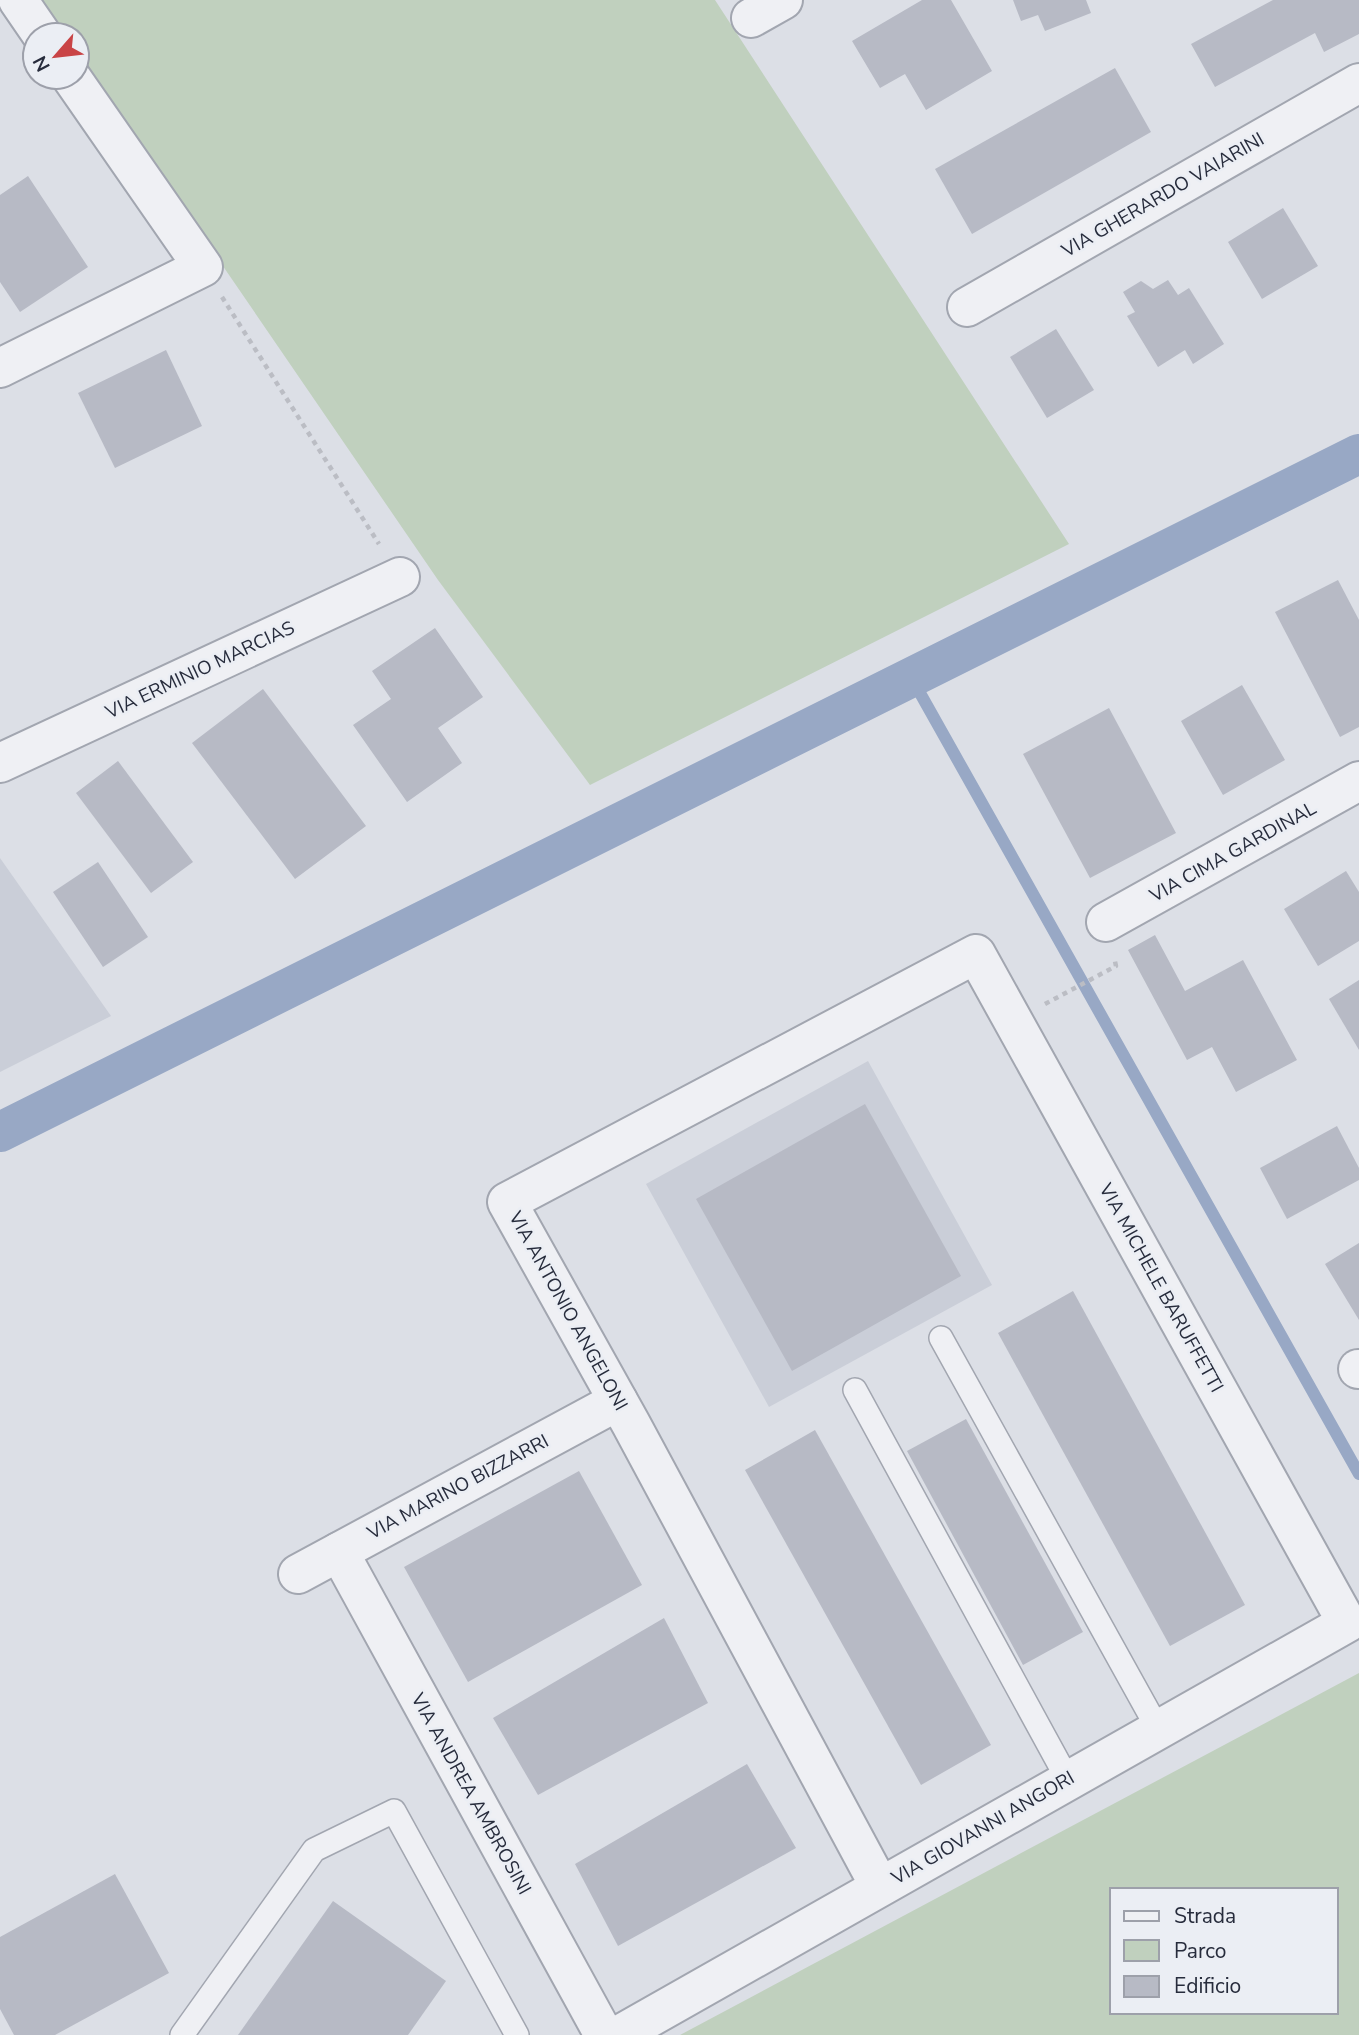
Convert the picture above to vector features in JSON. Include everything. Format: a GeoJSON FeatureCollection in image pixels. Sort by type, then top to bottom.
{"type":"FeatureCollection","features":[{"type":"Feature","properties":{"kind":"street"},"geometry":{"type":"LineString","coordinates":[[18,0],[32,21]]}},
{"type":"Feature","properties":{"kind":"street","name":"VIA GHERARDO VAIARINI"},"geometry":{"type":"LineString","coordinates":[[967,307],[1359,83]]}},
{"type":"Feature","properties":{"kind":"street"},"geometry":{"type":"LineString","coordinates":[[0,368],[203,267],[81,91]]}},
{"type":"Feature","properties":{"kind":"street","name":"VIA ERMINIO MARCIAS"},"geometry":{"type":"LineString","coordinates":[[0,763],[400,577]]}},
{"type":"Feature","properties":{"kind":"street","name":"VIA CIMA GARDINAL"},"geometry":{"type":"LineString","coordinates":[[1106,922],[1359,781]]}},
{"type":"Feature","properties":{"kind":"street","name":"VIA ANTONIO ANGELONI"},"geometry":{"type":"LineString","coordinates":[[880,1887],[618,1401],[507,1202],[976,954]]}},
{"type":"Feature","properties":{"kind":"street","name":"VIA MICHELE BARUFFETTI"},"geometry":{"type":"LineString","coordinates":[[976,954],[1347,1623]]}},
{"type":"Feature","properties":{"kind":"street","name":"VIA MARINO BIZZARRI"},"geometry":{"type":"LineString","coordinates":[[299,1574],[618,1401]]}},
{"type":"Feature","properties":{"kind":"street","name":"VIA ANDREA AMBROSINI"},"geometry":{"type":"LineString","coordinates":[[339,1552],[604,2035]]}},
{"type":"Feature","properties":{"kind":"street","name":"VIA GIOVANNI ANGORI"},"geometry":{"type":"LineString","coordinates":[[619,2035],[1347,1623]]}},
{"type":"Feature","properties":{"kind":"lane"},"geometry":{"type":"LineString","coordinates":[[941,1338],[1158,1729]]}},
{"type":"Feature","properties":{"kind":"lane"},"geometry":{"type":"LineString","coordinates":[[855,1390],[1068,1780]]}},
{"type":"Feature","properties":{"kind":"lane"},"geometry":{"type":"LineString","coordinates":[[182,2035],[314,1850],[394,1811],[517,2035]]}},
{"type":"Feature","properties":{"kind":"path"},"geometry":{"type":"LineString","coordinates":[[203,267],[400,577]]}},
{"type":"Feature","properties":{"kind":"path"},"geometry":{"type":"LineString","coordinates":[[1052,1000],[1097,976]]}},
{"type":"Feature","properties":{"kind":"shaded area"},"geometry":{"type":"Polygon","coordinates":[[[0,858],[111,1016],[0,1072],[0,858]]]}},
{"type":"Feature","properties":{"kind":"shaded area"},"geometry":{"type":"Polygon","coordinates":[[[868,1061],[992,1285],[769,1407],[646,1184],[868,1061]]]}},
{"type":"Feature","properties":{"kind":"green space"},"geometry":{"type":"Polygon","coordinates":[[[33,0],[715,0],[1069,544],[590,785],[438,580],[166,183],[91,79],[91,21],[49,21],[33,0]]]}},
{"type":"Feature","properties":{"kind":"green space"},"geometry":{"type":"Polygon","coordinates":[[[1359,1673],[1359,2035],[680,2035],[1359,1673]]]}},
{"type":"Feature","properties":{"kind":"building"},"geometry":{"type":"Polygon","coordinates":[[[922,0],[951,0],[992,71],[926,110],[905,74],[880,88],[852,41],[922,0]]]}},
{"type":"Feature","properties":{"kind":"building"},"geometry":{"type":"Polygon","coordinates":[[[1013,0],[1086,0],[1091,13],[1045,31],[1038,15],[1021,21],[1013,0]]]}},
{"type":"Feature","properties":{"kind":"building"},"geometry":{"type":"Polygon","coordinates":[[[1273,0],[1359,0],[1359,34],[1324,52],[1315,33],[1215,87],[1191,44],[1273,0]]]}},
{"type":"Feature","properties":{"kind":"building"},"geometry":{"type":"Polygon","coordinates":[[[1115,68],[1151,132],[972,234],[935,169],[1115,68]]]}},
{"type":"Feature","properties":{"kind":"building"},"geometry":{"type":"Polygon","coordinates":[[[28,176],[88,267],[20,312],[0,282],[0,195],[28,176]]]}},
{"type":"Feature","properties":{"kind":"building"},"geometry":{"type":"Polygon","coordinates":[[[1283,208],[1318,266],[1262,299],[1228,242],[1283,208]]]}},
{"type":"Feature","properties":{"kind":"building"},"geometry":{"type":"Polygon","coordinates":[[[1168,280],[1178,295],[1189,288],[1224,344],[1193,364],[1185,350],[1158,367],[1127,316],[1135,312],[1123,292],[1141,281],[1153,289],[1168,280]]]}},
{"type":"Feature","properties":{"kind":"building"},"geometry":{"type":"Polygon","coordinates":[[[1056,329],[1094,390],[1047,418],[1010,357],[1056,329]]]}},
{"type":"Feature","properties":{"kind":"building"},"geometry":{"type":"Polygon","coordinates":[[[166,350],[202,426],[115,468],[78,393],[166,350]]]}},
{"type":"Feature","properties":{"kind":"building"},"geometry":{"type":"Polygon","coordinates":[[[1338,580],[1359,620],[1359,727],[1340,737],[1275,612],[1338,580]]]}},
{"type":"Feature","properties":{"kind":"building"},"geometry":{"type":"Polygon","coordinates":[[[435,628],[483,697],[438,728],[462,763],[407,802],[353,725],[391,699],[372,671],[435,628]]]}},
{"type":"Feature","properties":{"kind":"building"},"geometry":{"type":"Polygon","coordinates":[[[1242,685],[1285,760],[1223,795],[1181,721],[1242,685]]]}},
{"type":"Feature","properties":{"kind":"building"},"geometry":{"type":"Polygon","coordinates":[[[263,689],[366,826],[295,879],[192,743],[263,689]]]}},
{"type":"Feature","properties":{"kind":"building"},"geometry":{"type":"Polygon","coordinates":[[[1109,708],[1176,833],[1090,878],[1023,754],[1109,708]]]}},
{"type":"Feature","properties":{"kind":"building"},"geometry":{"type":"Polygon","coordinates":[[[118,761],[193,862],[151,893],[76,793],[118,761]]]}},
{"type":"Feature","properties":{"kind":"building"},"geometry":{"type":"Polygon","coordinates":[[[98,862],[148,937],[103,967],[53,892],[98,862]]]}},
{"type":"Feature","properties":{"kind":"building"},"geometry":{"type":"Polygon","coordinates":[[[1346,871],[1359,892],[1359,941],[1318,966],[1284,909],[1346,871]]]}},
{"type":"Feature","properties":{"kind":"building"},"geometry":{"type":"Polygon","coordinates":[[[1155,935],[1185,991],[1243,960],[1297,1060],[1236,1092],[1212,1047],[1187,1060],[1128,950],[1155,935]]]}},
{"type":"Feature","properties":{"kind":"building"},"geometry":{"type":"Polygon","coordinates":[[[1359,980],[1359,1050],[1329,999],[1359,980]]]}},
{"type":"Feature","properties":{"kind":"building"},"geometry":{"type":"Polygon","coordinates":[[[865,1104],[961,1276],[792,1371],[696,1199],[865,1104]]]}},
{"type":"Feature","properties":{"kind":"building"},"geometry":{"type":"Polygon","coordinates":[[[1337,1126],[1359,1168],[1359,1180],[1287,1219],[1260,1168],[1337,1126]]]}},
{"type":"Feature","properties":{"kind":"building"},"geometry":{"type":"Polygon","coordinates":[[[1359,1243],[1359,1320],[1325,1264],[1359,1243]]]}},
{"type":"Feature","properties":{"kind":"building"},"geometry":{"type":"Polygon","coordinates":[[[1073,1291],[1245,1605],[1170,1646],[998,1333],[1073,1291]]]}},
{"type":"Feature","properties":{"kind":"building"},"geometry":{"type":"Polygon","coordinates":[[[966,1419],[1083,1632],[1023,1665],[907,1451],[966,1419]]]}},
{"type":"Feature","properties":{"kind":"building"},"geometry":{"type":"Polygon","coordinates":[[[815,1430],[991,1745],[921,1785],[745,1470],[815,1430]]]}},
{"type":"Feature","properties":{"kind":"building"},"geometry":{"type":"Polygon","coordinates":[[[579,1471],[642,1585],[468,1682],[404,1567],[579,1471]]]}},
{"type":"Feature","properties":{"kind":"building"},"geometry":{"type":"Polygon","coordinates":[[[664,1618],[708,1703],[538,1795],[493,1718],[664,1618]]]}},
{"type":"Feature","properties":{"kind":"building"},"geometry":{"type":"Polygon","coordinates":[[[747,1764],[796,1848],[618,1946],[575,1864],[747,1764]]]}},
{"type":"Feature","properties":{"kind":"building"},"geometry":{"type":"Polygon","coordinates":[[[115,1874],[169,1973],[55,2035],[14,2035],[0,2009],[0,1937],[115,1874]]]}},
{"type":"Feature","properties":{"kind":"building"},"geometry":{"type":"Polygon","coordinates":[[[333,1901],[446,1981],[408,2035],[238,2035],[333,1901]]]}},
{"type":"Feature","properties":{"kind":"waterway"},"geometry":{"type":"LineString","coordinates":[[0,1132],[1359,454]]}},
{"type":"Feature","properties":{"kind":"waterway"},"geometry":{"type":"LineString","coordinates":[[911,677],[1359,1474]]}}]}
